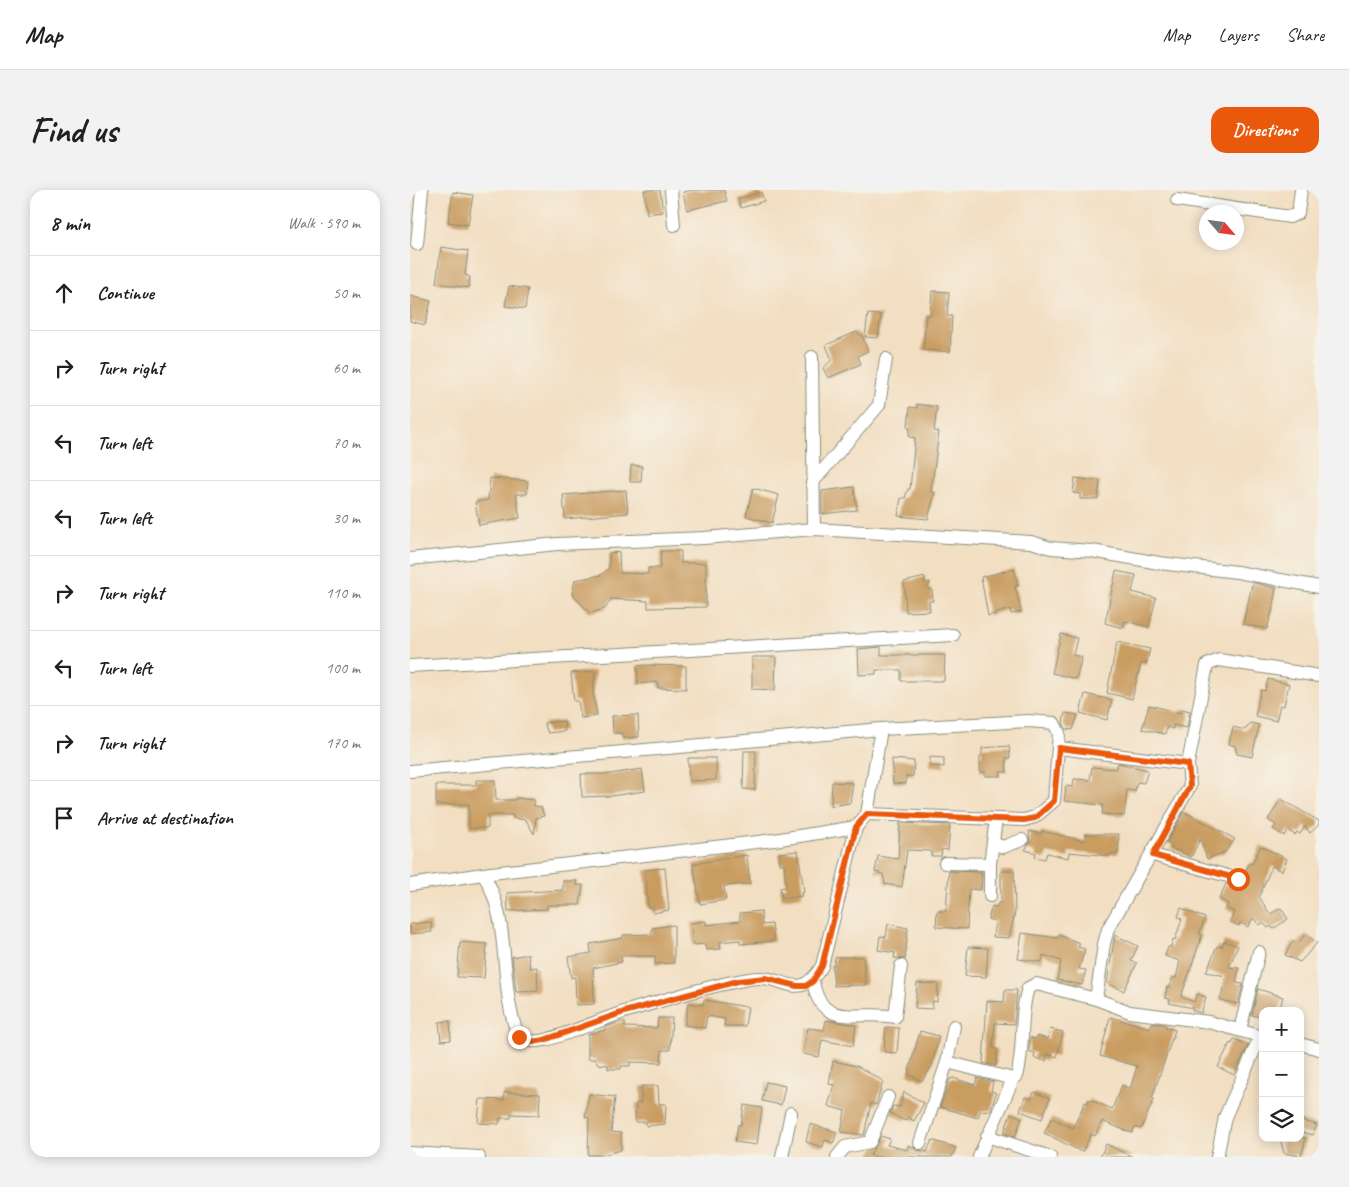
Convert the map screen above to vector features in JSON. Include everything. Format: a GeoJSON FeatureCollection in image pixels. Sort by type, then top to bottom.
{"type":"FeatureCollection","features":[{"type":"Feature","properties":{"kind":"street"},"geometry":{"type":"LineString","coordinates":[[417,244],[422,190]]}},
{"type":"Feature","properties":{"kind":"street"},"geometry":{"type":"LineString","coordinates":[[671,190],[674,225]]}},
{"type":"Feature","properties":{"kind":"street"},"geometry":{"type":"LineString","coordinates":[[1177,200],[1290,217],[1298,213],[1301,190]]}},
{"type":"Feature","properties":{"kind":"street"},"geometry":{"type":"LineString","coordinates":[[812,357],[814,528]]}},
{"type":"Feature","properties":{"kind":"street"},"geometry":{"type":"LineString","coordinates":[[812,483],[880,405],[886,359]]}},
{"type":"Feature","properties":{"kind":"street"},"geometry":{"type":"LineString","coordinates":[[410,559],[557,544],[704,538],[814,528],[1031,542],[1051,548],[1092,551],[1159,563],[1237,572],[1319,587]]}},
{"type":"Feature","properties":{"kind":"street"},"geometry":{"type":"LineString","coordinates":[[410,666],[953,635]]}},
{"type":"Feature","properties":{"kind":"street"},"geometry":{"type":"LineString","coordinates":[[1096,999],[1108,929],[1153,855],[1190,786],[1188,764],[1208,665],[1219,660],[1319,676]]}},
{"type":"Feature","properties":{"kind":"street"},"geometry":{"type":"LineString","coordinates":[[410,772],[881,729],[1028,721],[1054,723],[1059,733],[1054,801],[1035,818],[996,819],[867,814]]}},
{"type":"Feature","properties":{"kind":"street"},"geometry":{"type":"LineString","coordinates":[[483,874],[491,886],[498,917],[511,1013],[519,1037],[525,1041],[544,1040],[624,1012],[738,981],[765,978],[797,986],[806,986],[813,981],[822,966],[856,827],[867,814],[881,729]]}},
{"type":"Feature","properties":{"kind":"street"},"geometry":{"type":"LineString","coordinates":[[1059,748],[1188,764]]}},
{"type":"Feature","properties":{"kind":"street"},"geometry":{"type":"LineString","coordinates":[[990,896],[990,864],[996,819]]}},
{"type":"Feature","properties":{"kind":"street"},"geometry":{"type":"LineString","coordinates":[[410,885],[483,874],[706,849],[856,827]]}},
{"type":"Feature","properties":{"kind":"street"},"geometry":{"type":"LineString","coordinates":[[993,843],[1003,847],[1022,840]]}},
{"type":"Feature","properties":{"kind":"street"},"geometry":{"type":"LineString","coordinates":[[1153,855],[1238,879]]}},
{"type":"Feature","properties":{"kind":"street"},"geometry":{"type":"LineString","coordinates":[[945,863],[990,864]]}},
{"type":"Feature","properties":{"kind":"street"},"geometry":{"type":"LineString","coordinates":[[1240,1030],[1258,952]]}},
{"type":"Feature","properties":{"kind":"street"},"geometry":{"type":"LineString","coordinates":[[813,981],[815,997],[833,1014],[896,1017],[902,966]]}},
{"type":"Feature","properties":{"kind":"street"},"geometry":{"type":"LineString","coordinates":[[979,1157],[987,1136],[1017,1076],[1020,1064],[1025,998],[1028,988],[1036,984],[1096,999],[1130,1012],[1209,1022],[1259,1036]]}},
{"type":"Feature","properties":{"kind":"street"},"geometry":{"type":"LineString","coordinates":[[920,1143],[948,1062],[954,1026]]}},
{"type":"Feature","properties":{"kind":"street"},"geometry":{"type":"LineString","coordinates":[[1217,1157],[1225,1117],[1259,1041]]}},
{"type":"Feature","properties":{"kind":"street"},"geometry":{"type":"LineString","coordinates":[[1304,1045],[1319,1050]]}},
{"type":"Feature","properties":{"kind":"street"},"geometry":{"type":"LineString","coordinates":[[948,1062],[1014,1079]]}},
{"type":"Feature","properties":{"kind":"street"},"geometry":{"type":"LineString","coordinates":[[837,1157],[845,1147],[870,1142],[888,1097]]}},
{"type":"Feature","properties":{"kind":"street"},"geometry":{"type":"LineString","coordinates":[[782,1157],[791,1113]]}},
{"type":"Feature","properties":{"kind":"street"},"geometry":{"type":"LineString","coordinates":[[987,1136],[1050,1157]]}},
{"type":"Feature","properties":{"kind":"street"},"geometry":{"type":"LineString","coordinates":[[410,1153],[479,1157]]}},
{"type":"Feature","properties":{"kind":"building"},"geometry":{"type":"Polygon","coordinates":[[[644,190],[660,190],[663,212],[647,214],[644,190]]]}},
{"type":"Feature","properties":{"kind":"building"},"geometry":{"type":"Polygon","coordinates":[[[692,190],[724,190],[727,201],[687,210],[683,192],[692,190]]]}},
{"type":"Feature","properties":{"kind":"building"},"geometry":{"type":"Polygon","coordinates":[[[453,192],[473,195],[468,225],[448,222],[453,192]]]}},
{"type":"Feature","properties":{"kind":"building"},"geometry":{"type":"Polygon","coordinates":[[[761,192],[764,201],[741,208],[738,199],[761,192]]]}},
{"type":"Feature","properties":{"kind":"building"},"geometry":{"type":"Polygon","coordinates":[[[441,247],[468,251],[465,275],[470,277],[468,288],[436,283],[441,247]]]}},
{"type":"Feature","properties":{"kind":"building"},"geometry":{"type":"Polygon","coordinates":[[[509,286],[528,289],[525,309],[505,306],[509,286]]]}},
{"type":"Feature","properties":{"kind":"building"},"geometry":{"type":"Polygon","coordinates":[[[932,291],[949,292],[947,316],[952,316],[950,352],[923,350],[926,314],[930,315],[932,291]]]}},
{"type":"Feature","properties":{"kind":"building"},"geometry":{"type":"Polygon","coordinates":[[[410,296],[431,301],[425,325],[410,321],[410,296]]]}},
{"type":"Feature","properties":{"kind":"building"},"geometry":{"type":"Polygon","coordinates":[[[868,314],[881,315],[878,338],[865,337],[868,314]]]}},
{"type":"Feature","properties":{"kind":"building"},"geometry":{"type":"Polygon","coordinates":[[[856,332],[862,336],[868,351],[858,356],[861,364],[828,378],[823,368],[832,360],[826,345],[856,332]]]}},
{"type":"Feature","properties":{"kind":"building"},"geometry":{"type":"Polygon","coordinates":[[[917,404],[937,407],[934,431],[939,432],[931,492],[935,492],[928,519],[898,516],[901,498],[905,498],[908,489],[910,489],[915,438],[909,437],[910,427],[908,427],[910,407],[917,408],[917,404]]]}},
{"type":"Feature","properties":{"kind":"building"},"geometry":{"type":"Polygon","coordinates":[[[631,465],[642,466],[641,482],[630,482],[631,465]]]}},
{"type":"Feature","properties":{"kind":"building"},"geometry":{"type":"Polygon","coordinates":[[[490,478],[528,481],[527,494],[516,494],[520,518],[479,525],[475,502],[488,500],[490,478]]]}},
{"type":"Feature","properties":{"kind":"building"},"geometry":{"type":"Polygon","coordinates":[[[1075,478],[1100,481],[1098,499],[1080,499],[1080,494],[1073,493],[1075,478]]]}},
{"type":"Feature","properties":{"kind":"building"},"geometry":{"type":"Polygon","coordinates":[[[854,487],[857,510],[822,514],[822,491],[854,487]]]}},
{"type":"Feature","properties":{"kind":"building"},"geometry":{"type":"Polygon","coordinates":[[[753,488],[779,495],[772,523],[746,516],[753,488]]]}},
{"type":"Feature","properties":{"kind":"building"},"geometry":{"type":"Polygon","coordinates":[[[626,490],[628,513],[565,519],[563,495],[626,490]]]}},
{"type":"Feature","properties":{"kind":"building"},"geometry":{"type":"Polygon","coordinates":[[[661,551],[681,551],[681,563],[706,563],[706,607],[648,608],[648,601],[611,599],[605,609],[590,613],[572,594],[575,580],[601,575],[609,568],[609,553],[619,552],[620,573],[648,574],[648,568],[660,568],[661,551]]]}},
{"type":"Feature","properties":{"kind":"building"},"geometry":{"type":"Polygon","coordinates":[[[1014,569],[1018,586],[1015,586],[1021,612],[1011,614],[1010,609],[988,616],[981,577],[1014,569]]]}},
{"type":"Feature","properties":{"kind":"building"},"geometry":{"type":"Polygon","coordinates":[[[1116,571],[1136,575],[1132,592],[1156,598],[1149,627],[1125,621],[1123,628],[1105,623],[1116,571]]]}},
{"type":"Feature","properties":{"kind":"building"},"geometry":{"type":"Polygon","coordinates":[[[925,577],[925,583],[930,582],[928,589],[932,590],[933,601],[929,601],[930,611],[906,612],[904,582],[925,577]]]}},
{"type":"Feature","properties":{"kind":"building"},"geometry":{"type":"Polygon","coordinates":[[[1255,583],[1276,588],[1267,629],[1243,624],[1252,585],[1255,583]]]}},
{"type":"Feature","properties":{"kind":"building"},"geometry":{"type":"Polygon","coordinates":[[[1061,634],[1077,638],[1073,655],[1082,657],[1076,679],[1052,673],[1061,634]]]}},
{"type":"Feature","properties":{"kind":"building"},"geometry":{"type":"Polygon","coordinates":[[[1117,642],[1150,649],[1146,664],[1141,663],[1132,699],[1107,693],[1117,642]]]}},
{"type":"Feature","properties":{"kind":"building"},"geometry":{"type":"Polygon","coordinates":[[[881,647],[881,655],[945,655],[944,681],[901,681],[901,670],[876,670],[876,674],[859,675],[858,649],[881,647]]]}},
{"type":"Feature","properties":{"kind":"building"},"geometry":{"type":"Polygon","coordinates":[[[752,657],[776,657],[775,690],[752,689],[752,657]]]}},
{"type":"Feature","properties":{"kind":"building"},"geometry":{"type":"Polygon","coordinates":[[[637,666],[686,666],[686,689],[658,688],[658,682],[638,684],[637,666]]]}},
{"type":"Feature","properties":{"kind":"building"},"geometry":{"type":"Polygon","coordinates":[[[595,671],[593,693],[597,716],[581,718],[578,701],[574,701],[571,673],[595,671]]]}},
{"type":"Feature","properties":{"kind":"building"},"geometry":{"type":"Polygon","coordinates":[[[1268,679],[1289,684],[1284,706],[1280,705],[1276,721],[1255,716],[1261,690],[1265,691],[1268,679]]]}},
{"type":"Feature","properties":{"kind":"building"},"geometry":{"type":"Polygon","coordinates":[[[1085,694],[1112,700],[1107,720],[1080,713],[1085,694]]]}},
{"type":"Feature","properties":{"kind":"building"},"geometry":{"type":"Polygon","coordinates":[[[1149,705],[1181,713],[1182,709],[1190,711],[1187,728],[1173,725],[1173,729],[1167,727],[1165,734],[1142,729],[1149,705]]]}},
{"type":"Feature","properties":{"kind":"building"},"geometry":{"type":"Polygon","coordinates":[[[1065,713],[1078,715],[1073,730],[1066,729],[1063,723],[1065,713]]]}},
{"type":"Feature","properties":{"kind":"building"},"geometry":{"type":"Polygon","coordinates":[[[638,715],[639,737],[622,738],[622,733],[613,733],[612,716],[638,715]]]}},
{"type":"Feature","properties":{"kind":"building"},"geometry":{"type":"Polygon","coordinates":[[[564,721],[565,731],[548,733],[544,723],[564,721]]]}},
{"type":"Feature","properties":{"kind":"building"},"geometry":{"type":"Polygon","coordinates":[[[1250,723],[1259,725],[1252,757],[1237,754],[1235,746],[1229,744],[1233,727],[1245,730],[1250,723]]]}},
{"type":"Feature","properties":{"kind":"building"},"geometry":{"type":"Polygon","coordinates":[[[1009,746],[1010,758],[1006,758],[1007,772],[1000,772],[1001,776],[985,776],[985,772],[980,772],[982,748],[1009,746]]]}},
{"type":"Feature","properties":{"kind":"building"},"geometry":{"type":"Polygon","coordinates":[[[744,751],[756,751],[755,790],[743,789],[744,751]]]}},
{"type":"Feature","properties":{"kind":"building"},"geometry":{"type":"Polygon","coordinates":[[[930,757],[944,758],[944,767],[930,766],[930,757]]]}},
{"type":"Feature","properties":{"kind":"building"},"geometry":{"type":"Polygon","coordinates":[[[688,758],[716,758],[716,780],[689,781],[688,758]]]}},
{"type":"Feature","properties":{"kind":"building"},"geometry":{"type":"Polygon","coordinates":[[[892,759],[914,761],[913,776],[906,776],[906,784],[893,783],[892,759]]]}},
{"type":"Feature","properties":{"kind":"building"},"geometry":{"type":"Polygon","coordinates":[[[1118,763],[1148,770],[1144,783],[1137,782],[1135,791],[1127,790],[1124,816],[1102,814],[1103,805],[1064,801],[1066,786],[1073,787],[1074,779],[1090,780],[1092,767],[1116,769],[1118,763]]]}},
{"type":"Feature","properties":{"kind":"building"},"geometry":{"type":"Polygon","coordinates":[[[642,769],[645,791],[611,796],[582,797],[581,774],[610,774],[642,769]]]}},
{"type":"Feature","properties":{"kind":"building"},"geometry":{"type":"Polygon","coordinates":[[[476,780],[495,780],[496,800],[515,800],[516,798],[534,800],[534,806],[541,807],[544,816],[536,818],[534,834],[526,820],[513,818],[513,815],[488,815],[488,828],[469,828],[469,804],[436,805],[436,785],[476,785],[476,780]]]}},
{"type":"Feature","properties":{"kind":"building"},"geometry":{"type":"Polygon","coordinates":[[[832,782],[853,783],[850,803],[831,806],[832,782]]]}},
{"type":"Feature","properties":{"kind":"building"},"geometry":{"type":"Polygon","coordinates":[[[1281,799],[1319,821],[1319,825],[1310,833],[1305,826],[1300,834],[1297,832],[1295,835],[1288,830],[1284,836],[1273,829],[1276,825],[1268,820],[1281,799]]]}},
{"type":"Feature","properties":{"kind":"building"},"geometry":{"type":"Polygon","coordinates":[[[1184,812],[1235,839],[1225,852],[1207,859],[1200,839],[1191,857],[1171,848],[1172,845],[1167,842],[1184,812]]]}},
{"type":"Feature","properties":{"kind":"building"},"geometry":{"type":"Polygon","coordinates":[[[900,823],[950,825],[948,850],[942,849],[941,856],[931,856],[931,851],[907,850],[902,887],[885,884],[883,874],[875,872],[878,856],[898,859],[900,823]]]}},
{"type":"Feature","properties":{"kind":"building"},"geometry":{"type":"Polygon","coordinates":[[[1029,831],[1041,834],[1041,831],[1085,841],[1085,834],[1119,834],[1118,854],[1111,854],[1110,856],[1069,852],[1068,858],[1047,853],[1045,859],[1035,857],[1036,853],[1025,850],[1030,842],[1029,831]]]}},
{"type":"Feature","properties":{"kind":"building"},"geometry":{"type":"Polygon","coordinates":[[[1261,846],[1287,859],[1282,871],[1272,866],[1259,897],[1270,914],[1281,908],[1288,919],[1273,929],[1271,926],[1268,928],[1263,923],[1259,925],[1253,918],[1248,927],[1240,923],[1239,926],[1230,922],[1234,912],[1226,908],[1228,904],[1219,899],[1226,884],[1236,887],[1244,884],[1246,881],[1244,874],[1249,863],[1252,864],[1261,846]]]}},
{"type":"Feature","properties":{"kind":"building"},"geometry":{"type":"Polygon","coordinates":[[[798,851],[804,892],[801,893],[802,896],[782,899],[780,888],[786,887],[784,864],[780,864],[779,853],[798,851]]]}},
{"type":"Feature","properties":{"kind":"building"},"geometry":{"type":"Polygon","coordinates":[[[747,855],[750,884],[724,886],[726,900],[700,904],[693,864],[747,855]]]}},
{"type":"Feature","properties":{"kind":"building"},"geometry":{"type":"Polygon","coordinates":[[[665,868],[669,910],[653,913],[653,908],[648,908],[645,870],[665,868]]]}},
{"type":"Feature","properties":{"kind":"building"},"geometry":{"type":"Polygon","coordinates":[[[949,871],[982,872],[981,890],[969,889],[967,929],[936,927],[937,911],[946,911],[949,871]]]}},
{"type":"Feature","properties":{"kind":"building"},"geometry":{"type":"Polygon","coordinates":[[[1001,871],[1014,871],[1015,912],[1009,938],[993,937],[995,921],[988,919],[992,906],[997,907],[998,903],[1001,903],[1001,871]]]}},
{"type":"Feature","properties":{"kind":"building"},"geometry":{"type":"Polygon","coordinates":[[[563,881],[577,881],[576,885],[583,885],[580,905],[547,905],[547,909],[508,911],[507,893],[563,890],[563,881]]]}},
{"type":"Feature","properties":{"kind":"building"},"geometry":{"type":"Polygon","coordinates":[[[1181,908],[1205,918],[1199,934],[1202,935],[1181,997],[1194,1002],[1197,994],[1206,997],[1201,1013],[1192,1010],[1193,1008],[1169,1003],[1170,999],[1165,998],[1167,987],[1170,987],[1172,978],[1176,978],[1180,961],[1165,956],[1168,947],[1171,947],[1173,939],[1175,940],[1182,919],[1178,917],[1181,908]]]}},
{"type":"Feature","properties":{"kind":"building"},"geometry":{"type":"Polygon","coordinates":[[[761,911],[762,925],[772,924],[774,941],[740,944],[740,940],[720,942],[721,949],[706,950],[705,944],[693,945],[691,923],[706,921],[706,925],[740,921],[740,913],[761,911]]]}},
{"type":"Feature","properties":{"kind":"building"},"geometry":{"type":"Polygon","coordinates":[[[431,922],[432,932],[410,934],[410,924],[431,922]]]}},
{"type":"Feature","properties":{"kind":"building"},"geometry":{"type":"Polygon","coordinates":[[[888,924],[908,928],[905,959],[894,958],[895,953],[878,950],[880,936],[886,937],[888,924]]]}},
{"type":"Feature","properties":{"kind":"building"},"geometry":{"type":"Polygon","coordinates":[[[674,925],[674,963],[655,964],[655,956],[621,956],[622,962],[593,968],[594,1004],[576,1005],[575,977],[571,978],[568,957],[591,953],[590,944],[623,938],[623,935],[652,934],[652,928],[674,925]]]}},
{"type":"Feature","properties":{"kind":"building"},"geometry":{"type":"Polygon","coordinates":[[[1022,933],[1058,938],[1058,935],[1080,943],[1078,947],[1085,949],[1079,969],[1086,970],[1082,985],[1057,980],[1061,961],[1043,955],[1042,962],[1018,959],[1022,933]]]}},
{"type":"Feature","properties":{"kind":"building"},"geometry":{"type":"Polygon","coordinates":[[[1306,934],[1317,943],[1300,962],[1285,955],[1293,941],[1298,943],[1306,934]]]}},
{"type":"Feature","properties":{"kind":"building"},"geometry":{"type":"Polygon","coordinates":[[[1115,935],[1138,946],[1131,961],[1137,963],[1124,991],[1107,983],[1115,935]]]}},
{"type":"Feature","properties":{"kind":"building"},"geometry":{"type":"Polygon","coordinates":[[[1224,941],[1238,946],[1229,967],[1239,968],[1236,983],[1243,984],[1238,1004],[1220,1000],[1226,976],[1206,972],[1217,946],[1222,947],[1224,941]]]}},
{"type":"Feature","properties":{"kind":"building"},"geometry":{"type":"Polygon","coordinates":[[[460,942],[487,944],[484,978],[457,977],[460,942]]]}},
{"type":"Feature","properties":{"kind":"building"},"geometry":{"type":"Polygon","coordinates":[[[968,947],[988,948],[986,977],[965,976],[968,947]]]}},
{"type":"Feature","properties":{"kind":"building"},"geometry":{"type":"Polygon","coordinates":[[[528,954],[530,968],[537,967],[538,991],[516,992],[512,957],[528,954]]]}},
{"type":"Feature","properties":{"kind":"building"},"geometry":{"type":"Polygon","coordinates":[[[835,957],[863,957],[866,985],[834,986],[832,965],[834,965],[835,957]]]}},
{"type":"Feature","properties":{"kind":"building"},"geometry":{"type":"Polygon","coordinates":[[[917,983],[938,984],[937,1002],[933,1001],[932,1009],[915,1008],[917,983]]]}},
{"type":"Feature","properties":{"kind":"building"},"geometry":{"type":"Polygon","coordinates":[[[1258,989],[1283,997],[1280,1007],[1259,1007],[1259,1017],[1252,1015],[1258,989]]]}},
{"type":"Feature","properties":{"kind":"building"},"geometry":{"type":"Polygon","coordinates":[[[1005,990],[1017,990],[1014,1024],[995,1023],[993,1048],[997,1049],[996,1066],[983,1063],[987,1001],[1004,1002],[1005,990]]]}},
{"type":"Feature","properties":{"kind":"building"},"geometry":{"type":"Polygon","coordinates":[[[704,1000],[748,1007],[745,1026],[724,1026],[725,1019],[707,1016],[705,1028],[685,1025],[688,1003],[703,1005],[704,1000]]]}},
{"type":"Feature","properties":{"kind":"building"},"geometry":{"type":"Polygon","coordinates":[[[1110,1017],[1150,1028],[1152,1023],[1166,1025],[1165,1027],[1175,1030],[1152,1098],[1154,1099],[1141,1129],[1135,1127],[1132,1133],[1102,1121],[1095,1136],[1091,1134],[1082,1152],[1044,1133],[1052,1118],[1073,1128],[1085,1102],[1088,1103],[1089,1099],[1112,1109],[1122,1085],[1130,1089],[1137,1066],[1100,1056],[1110,1017]]]}},
{"type":"Feature","properties":{"kind":"building"},"geometry":{"type":"Polygon","coordinates":[[[658,1018],[672,1018],[670,1050],[662,1050],[661,1063],[630,1062],[630,1066],[621,1066],[621,1069],[608,1069],[608,1065],[598,1064],[595,1059],[588,1059],[588,1034],[605,1030],[605,1027],[621,1022],[625,1022],[625,1027],[657,1028],[658,1018]]]}},
{"type":"Feature","properties":{"kind":"building"},"geometry":{"type":"Polygon","coordinates":[[[826,1020],[856,1025],[853,1046],[822,1040],[819,1057],[803,1054],[808,1028],[824,1030],[826,1020]]]}},
{"type":"Feature","properties":{"kind":"building"},"geometry":{"type":"Polygon","coordinates":[[[450,1021],[451,1040],[441,1041],[439,1022],[450,1021]]]}},
{"type":"Feature","properties":{"kind":"building"},"geometry":{"type":"Polygon","coordinates":[[[886,1027],[899,1028],[897,1053],[884,1052],[886,1027]]]}},
{"type":"Feature","properties":{"kind":"building"},"geometry":{"type":"Polygon","coordinates":[[[1050,1029],[1063,1032],[1057,1057],[1047,1054],[1046,1061],[1034,1058],[1035,1053],[1029,1051],[1030,1038],[1036,1039],[1037,1036],[1048,1039],[1050,1029]]]}},
{"type":"Feature","properties":{"kind":"building"},"geometry":{"type":"Polygon","coordinates":[[[920,1031],[939,1036],[932,1066],[922,1081],[908,1074],[920,1031]]]}},
{"type":"Feature","properties":{"kind":"building"},"geometry":{"type":"Polygon","coordinates":[[[1234,1039],[1248,1045],[1234,1075],[1218,1067],[1234,1039]]]}},
{"type":"Feature","properties":{"kind":"building"},"geometry":{"type":"Polygon","coordinates":[[[833,1061],[857,1066],[883,1081],[876,1105],[871,1103],[864,1135],[841,1132],[845,1111],[828,1106],[834,1085],[829,1084],[833,1061]]]}},
{"type":"Feature","properties":{"kind":"building"},"geometry":{"type":"Polygon","coordinates":[[[953,1078],[975,1085],[977,1078],[993,1082],[991,1091],[996,1093],[991,1110],[980,1111],[978,1118],[940,1107],[950,1079],[953,1078]]]}},
{"type":"Feature","properties":{"kind":"building"},"geometry":{"type":"Polygon","coordinates":[[[766,1082],[785,1086],[781,1105],[762,1101],[766,1082]]]}},
{"type":"Feature","properties":{"kind":"building"},"geometry":{"type":"Polygon","coordinates":[[[641,1086],[658,1086],[659,1104],[666,1104],[665,1124],[646,1126],[646,1122],[635,1122],[636,1103],[641,1103],[641,1086]]]}},
{"type":"Feature","properties":{"kind":"building"},"geometry":{"type":"Polygon","coordinates":[[[504,1092],[540,1094],[539,1115],[511,1114],[511,1118],[500,1118],[499,1124],[478,1123],[480,1099],[504,1100],[504,1092]]]}},
{"type":"Feature","properties":{"kind":"building"},"geometry":{"type":"Polygon","coordinates":[[[904,1092],[924,1103],[914,1121],[908,1117],[905,1121],[890,1113],[893,1106],[900,1107],[904,1092]]]}},
{"type":"Feature","properties":{"kind":"building"},"geometry":{"type":"Polygon","coordinates":[[[1034,1092],[1050,1098],[1042,1119],[1020,1111],[1025,1097],[1031,1099],[1034,1092]]]}},
{"type":"Feature","properties":{"kind":"building"},"geometry":{"type":"Polygon","coordinates":[[[589,1094],[615,1097],[611,1132],[621,1133],[621,1150],[603,1155],[588,1155],[589,1118],[585,1117],[589,1094]]]}},
{"type":"Feature","properties":{"kind":"building"},"geometry":{"type":"Polygon","coordinates":[[[744,1105],[762,1108],[757,1145],[735,1142],[738,1125],[741,1125],[744,1105]]]}},
{"type":"Feature","properties":{"kind":"building"},"geometry":{"type":"Polygon","coordinates":[[[1011,1113],[1022,1118],[1015,1137],[1004,1133],[1011,1113]]]}},
{"type":"Feature","properties":{"kind":"building"},"geometry":{"type":"Polygon","coordinates":[[[1304,1121],[1317,1125],[1313,1135],[1304,1133],[1304,1121]]]}},
{"type":"Feature","properties":{"kind":"building"},"geometry":{"type":"Polygon","coordinates":[[[810,1124],[837,1132],[833,1143],[825,1140],[823,1147],[806,1142],[810,1124]]]}},
{"type":"Feature","properties":{"kind":"building"},"geometry":{"type":"Polygon","coordinates":[[[881,1136],[890,1139],[887,1145],[907,1150],[909,1145],[917,1150],[927,1152],[932,1140],[956,1148],[952,1157],[876,1157],[870,1155],[881,1136]]]}},
{"type":"Feature","properties":{"kind":"building"},"geometry":{"type":"Polygon","coordinates":[[[1304,1138],[1306,1138],[1301,1156],[1284,1153],[1281,1142],[1304,1142],[1304,1138]]]}},
{"type":"Feature","properties":{"kind":"building"},"geometry":{"type":"Polygon","coordinates":[[[1106,1144],[1133,1157],[1100,1157],[1106,1144]]]}},
{"type":"Feature","properties":{"kind":"route"},"geometry":{"type":"LineString","coordinates":[[519,1037],[525,1041],[532,1042],[544,1040],[624,1012],[754,978],[765,978],[797,986],[806,986],[813,981],[822,966],[856,827],[867,814],[1024,820],[1035,818],[1054,801],[1059,748],[1188,764],[1191,775],[1190,786],[1153,855],[1238,879]]}}]}
